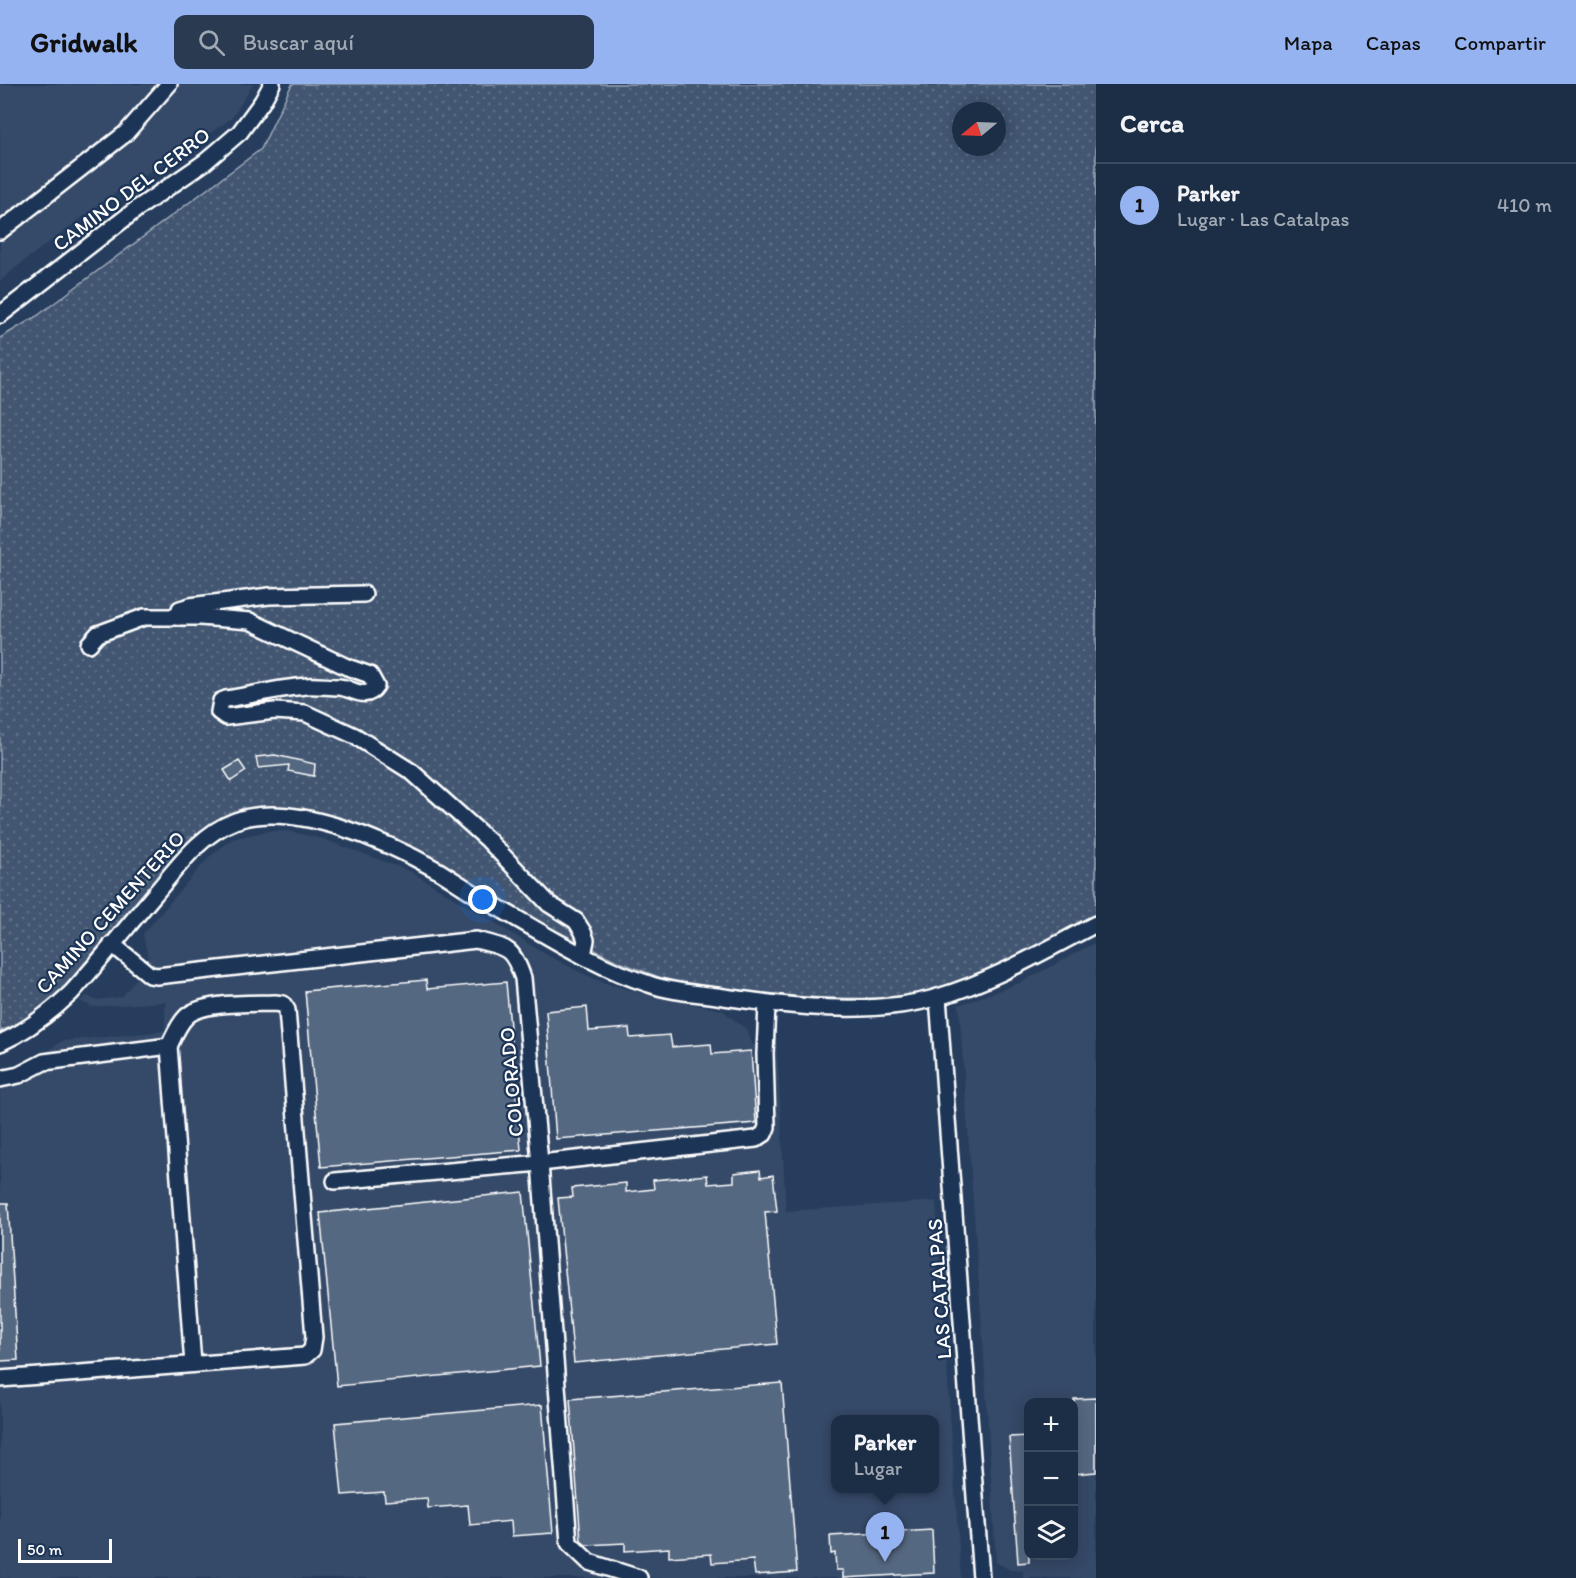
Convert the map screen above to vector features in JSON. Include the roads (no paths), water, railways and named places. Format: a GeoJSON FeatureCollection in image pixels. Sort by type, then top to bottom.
{"type":"FeatureCollection","features":[{"type":"Feature","properties":{"kind":"street"},"geometry":{"type":"LineString","coordinates":[[0,231],[125,134],[169,84]]}},
{"type":"Feature","properties":{"kind":"street","name":"CAMINO DEL CERRO"},"geometry":{"type":"LineString","coordinates":[[0,315],[138,208],[205,162],[240,132],[272,84]]}},
{"type":"Feature","properties":{"kind":"street"},"geometry":{"type":"LineString","coordinates":[[178,617],[180,609],[190,606],[269,597],[364,594]]}},
{"type":"Feature","properties":{"kind":"street"},"geometry":{"type":"LineString","coordinates":[[89,644],[98,634],[144,618],[178,617],[250,621],[347,667],[370,675],[376,686],[367,694],[344,688],[306,686],[226,699],[222,701],[219,712],[226,717],[275,711],[305,713],[355,736],[412,772],[489,840],[549,904],[576,921],[586,940],[583,955]]}},
{"type":"Feature","properties":{"kind":"street","name":"CAMINO CEMENTERIO"},"geometry":{"type":"LineString","coordinates":[[0,1043],[22,1032],[55,1007],[80,982],[187,856],[209,836],[239,819],[277,815],[335,825],[394,847],[610,969],[651,985],[767,1004],[864,1007],[897,1005],[938,997],[1002,972],[1096,924]]}},
{"type":"Feature","properties":{"kind":"street","name":"COLORADO"},"geometry":{"type":"LineString","coordinates":[[112,944],[150,975],[157,976],[476,940],[505,947],[516,958],[523,978],[540,1162],[569,1543],[589,1562],[639,1578]]}},
{"type":"Feature","properties":{"kind":"street","name":"LAS CATALPAS"},"geometry":{"type":"LineString","coordinates":[[938,997],[981,1578]]}},
{"type":"Feature","properties":{"kind":"street"},"geometry":{"type":"LineString","coordinates":[[0,1379],[305,1356],[312,1350],[314,1337],[287,1010],[283,1004],[203,1008],[187,1015],[169,1046],[193,1364]]}},
{"type":"Feature","properties":{"kind":"street"},"geometry":{"type":"LineString","coordinates":[[335,1181],[756,1139],[764,1134],[767,1127],[765,1054],[767,1004]]}},
{"type":"Feature","properties":{"kind":"street"},"geometry":{"type":"LineString","coordinates":[[0,1079],[19,1075],[44,1062],[169,1046]]}},
{"type":"Feature","properties":{"kind":"place","name":"Parker"},"geometry":{"type":"Point","coordinates":[885,1562]}}]}
